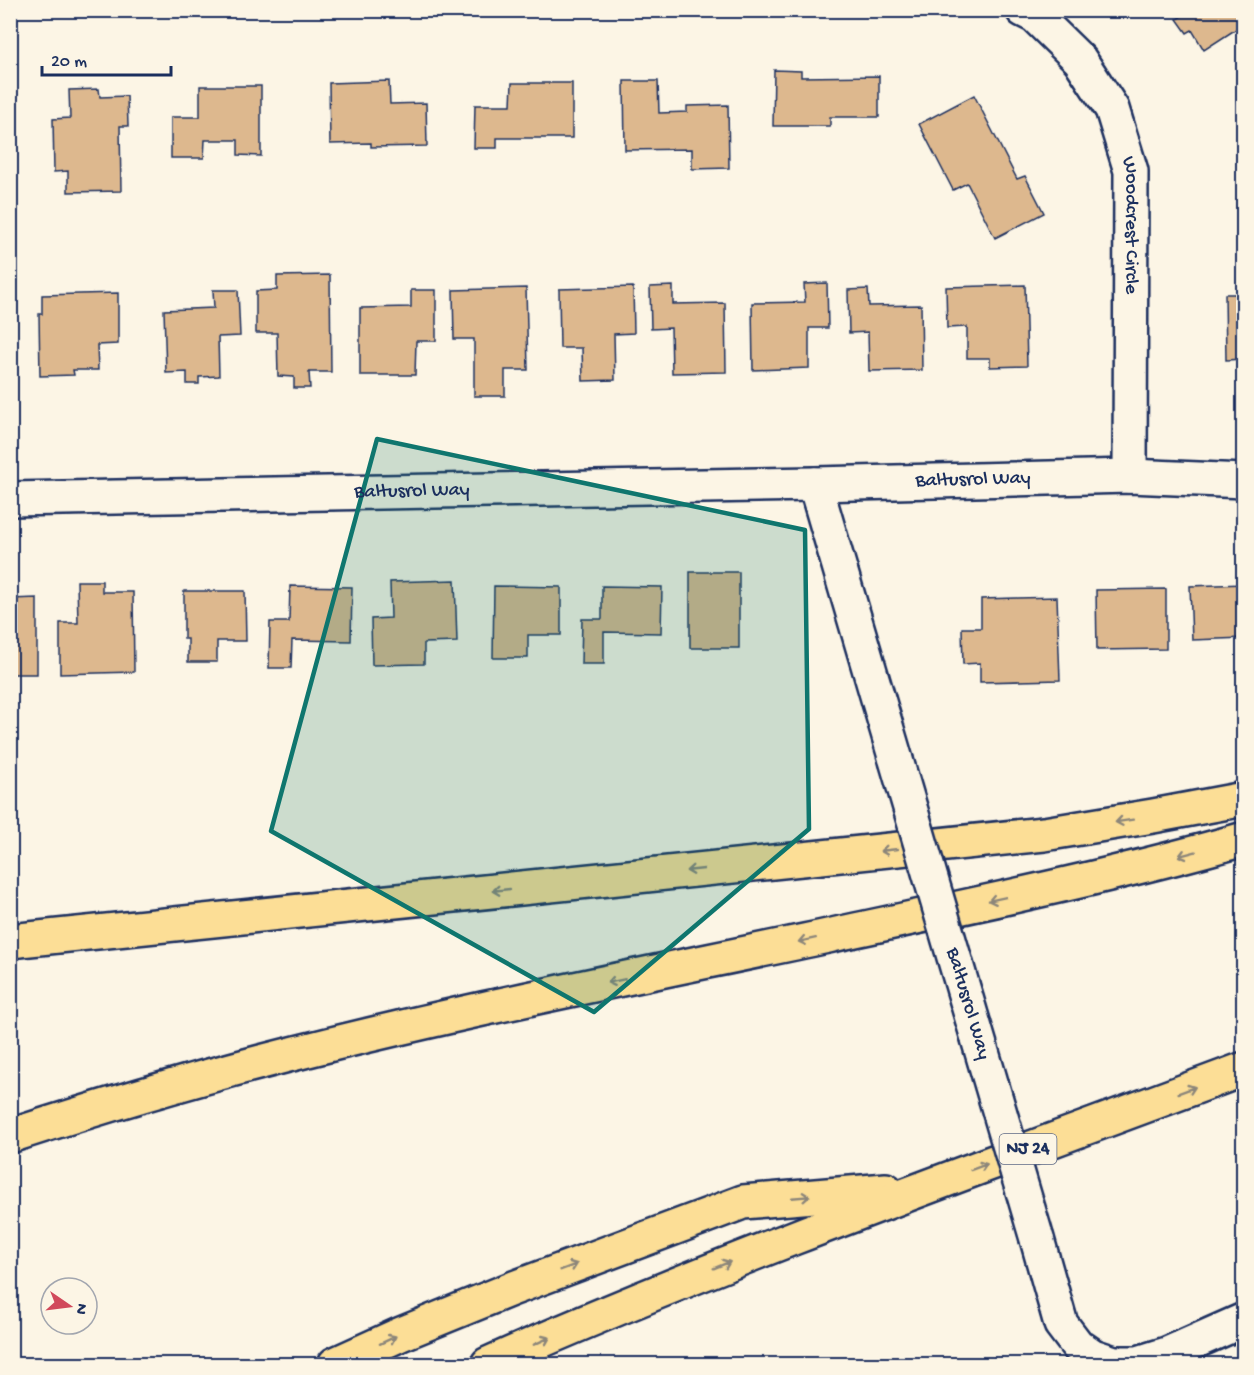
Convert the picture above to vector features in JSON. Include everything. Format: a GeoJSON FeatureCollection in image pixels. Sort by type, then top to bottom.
{"type":"FeatureCollection","features":[{"type":"Feature","properties":{"kind":"highway"},"geometry":{"type":"LineString","coordinates":[[10,941],[1044,834],[1244,799]]}},
{"type":"Feature","properties":{"kind":"highway"},"geometry":{"type":"LineString","coordinates":[[10,1136],[109,1104],[263,1062],[434,1020],[1023,893],[1244,839]]}},
{"type":"Feature","properties":{"kind":"highway","name":"NJ 24"},"geometry":{"type":"LineString","coordinates":[[924,1187],[1244,1069]]}},
{"type":"Feature","properties":{"kind":"highway"},"geometry":{"type":"LineString","coordinates":[[335,1365],[401,1334],[514,1288],[743,1202],[924,1187]]}},
{"type":"Feature","properties":{"kind":"highway"},"geometry":{"type":"LineString","coordinates":[[488,1365],[580,1323],[716,1267],[924,1187]]}},
{"type":"Feature","properties":{"kind":"street","name":"Woodcrest Circle"},"geometry":{"type":"LineString","coordinates":[[1023,10],[1035,16],[1080,60],[1112,109],[1131,171],[1130,477]]}},
{"type":"Feature","properties":{"kind":"street","name":"Baltusrol Way"},"geometry":{"type":"LineString","coordinates":[[10,499],[1130,477],[1244,481]]}},
{"type":"Feature","properties":{"kind":"street","name":"Baltusrol Way"},"geometry":{"type":"LineString","coordinates":[[815,484],[1061,1324],[1077,1345],[1093,1356],[1114,1363],[1138,1363],[1244,1320]]}},
{"type":"Feature","properties":{"kind":"highlighted area"},"geometry":{"type":"Polygon","coordinates":[[[377,439],[805,530],[809,829],[594,1012],[271,831],[377,439]]]}},
{"type":"Feature","properties":{"kind":"building"},"geometry":{"type":"Polygon","coordinates":[[[1178,10],[1243,10],[1244,24],[1204,50],[1192,30],[1187,33],[1177,19],[1182,16],[1178,10]]]}},
{"type":"Feature","properties":{"kind":"building"},"geometry":{"type":"Polygon","coordinates":[[[774,70],[801,71],[801,77],[879,76],[879,117],[830,117],[830,126],[773,126],[774,70]]]}},
{"type":"Feature","properties":{"kind":"building"},"geometry":{"type":"Polygon","coordinates":[[[389,81],[390,104],[426,103],[427,146],[371,147],[371,143],[330,144],[329,83],[389,81]]]}},
{"type":"Feature","properties":{"kind":"building"},"geometry":{"type":"Polygon","coordinates":[[[624,81],[658,81],[659,113],[687,112],[687,106],[728,105],[729,168],[692,169],[692,149],[625,150],[624,81]]]}},
{"type":"Feature","properties":{"kind":"building"},"geometry":{"type":"Polygon","coordinates":[[[512,83],[572,83],[572,138],[497,138],[497,148],[474,148],[475,105],[511,105],[512,83]]]}},
{"type":"Feature","properties":{"kind":"building"},"geometry":{"type":"Polygon","coordinates":[[[200,86],[261,86],[261,156],[238,155],[238,140],[205,140],[204,158],[171,158],[171,117],[200,117],[200,86]]]}},
{"type":"Feature","properties":{"kind":"building"},"geometry":{"type":"Polygon","coordinates":[[[99,89],[100,97],[127,96],[128,126],[120,126],[121,191],[68,192],[68,171],[54,172],[53,119],[70,118],[69,90],[99,89]]]}},
{"type":"Feature","properties":{"kind":"building"},"geometry":{"type":"Polygon","coordinates":[[[974,95],[1017,179],[1025,176],[1044,213],[995,238],[967,183],[953,190],[919,124],[974,95]]]}},
{"type":"Feature","properties":{"kind":"building"},"geometry":{"type":"Polygon","coordinates":[[[1244,99],[1244,129],[1243,130],[1238,100],[1244,99]]]}},
{"type":"Feature","properties":{"kind":"building"},"geometry":{"type":"Polygon","coordinates":[[[1244,167],[1244,202],[1243,202],[1238,168],[1244,167]]]}},
{"type":"Feature","properties":{"kind":"building"},"geometry":{"type":"Polygon","coordinates":[[[330,275],[331,372],[309,372],[310,388],[294,388],[294,377],[278,376],[277,333],[256,333],[256,291],[277,290],[277,276],[330,275]]]}},
{"type":"Feature","properties":{"kind":"building"},"geometry":{"type":"Polygon","coordinates":[[[827,283],[828,328],[809,328],[809,368],[753,370],[752,303],[805,302],[804,284],[827,283]]]}},
{"type":"Feature","properties":{"kind":"building"},"geometry":{"type":"Polygon","coordinates":[[[1025,285],[1027,366],[990,367],[990,358],[967,358],[967,327],[947,328],[946,287],[1025,285]]]}},
{"type":"Feature","properties":{"kind":"building"},"geometry":{"type":"Polygon","coordinates":[[[673,286],[673,304],[725,303],[726,372],[672,373],[671,328],[651,329],[650,287],[673,286]]]}},
{"type":"Feature","properties":{"kind":"building"},"geometry":{"type":"Polygon","coordinates":[[[633,287],[634,333],[614,334],[615,380],[583,381],[582,348],[560,348],[559,289],[633,287]]]}},
{"type":"Feature","properties":{"kind":"building"},"geometry":{"type":"Polygon","coordinates":[[[526,288],[528,370],[505,370],[505,396],[474,396],[474,339],[454,339],[453,290],[526,288]]]}},
{"type":"Feature","properties":{"kind":"building"},"geometry":{"type":"Polygon","coordinates":[[[868,289],[869,306],[921,305],[922,370],[869,371],[868,332],[849,333],[848,290],[868,289]]]}},
{"type":"Feature","properties":{"kind":"building"},"geometry":{"type":"Polygon","coordinates":[[[213,290],[238,290],[240,336],[218,337],[219,376],[199,377],[199,384],[187,384],[187,372],[166,373],[164,310],[214,308],[213,290]]]}},
{"type":"Feature","properties":{"kind":"building"},"geometry":{"type":"Polygon","coordinates":[[[411,290],[436,290],[436,341],[416,341],[415,375],[360,375],[360,308],[411,307],[411,290]]]}},
{"type":"Feature","properties":{"kind":"building"},"geometry":{"type":"Polygon","coordinates":[[[118,293],[118,344],[97,345],[98,370],[73,370],[74,375],[40,376],[39,314],[42,314],[42,295],[118,293]]]}},
{"type":"Feature","properties":{"kind":"building"},"geometry":{"type":"Polygon","coordinates":[[[1225,294],[1244,294],[1244,359],[1226,360],[1225,294]]]}},
{"type":"Feature","properties":{"kind":"building"},"geometry":{"type":"Polygon","coordinates":[[[690,572],[739,572],[739,648],[690,648],[690,572]]]}},
{"type":"Feature","properties":{"kind":"building"},"geometry":{"type":"Polygon","coordinates":[[[455,580],[457,642],[424,643],[424,664],[372,665],[371,619],[391,618],[390,582],[455,580]]]}},
{"type":"Feature","properties":{"kind":"building"},"geometry":{"type":"Polygon","coordinates":[[[77,581],[102,581],[102,592],[133,592],[134,672],[60,674],[60,623],[78,623],[77,581]]]}},
{"type":"Feature","properties":{"kind":"building"},"geometry":{"type":"Polygon","coordinates":[[[1244,584],[1244,638],[1192,640],[1190,586],[1244,584]]]}},
{"type":"Feature","properties":{"kind":"building"},"geometry":{"type":"Polygon","coordinates":[[[290,586],[352,587],[351,641],[292,640],[291,668],[269,668],[270,622],[289,622],[290,586]]]}},
{"type":"Feature","properties":{"kind":"building"},"geometry":{"type":"Polygon","coordinates":[[[494,586],[561,587],[561,635],[528,635],[528,658],[493,658],[494,586]]]}},
{"type":"Feature","properties":{"kind":"building"},"geometry":{"type":"Polygon","coordinates":[[[602,586],[662,587],[661,633],[604,632],[604,664],[581,664],[582,619],[602,619],[602,586]]]}},
{"type":"Feature","properties":{"kind":"building"},"geometry":{"type":"Polygon","coordinates":[[[1166,589],[1166,649],[1097,650],[1096,590],[1166,589]]]}},
{"type":"Feature","properties":{"kind":"building"},"geometry":{"type":"Polygon","coordinates":[[[184,591],[245,591],[246,641],[217,641],[217,662],[188,662],[188,639],[184,639],[184,591]]]}},
{"type":"Feature","properties":{"kind":"building"},"geometry":{"type":"Polygon","coordinates":[[[1057,597],[1060,680],[980,682],[980,663],[963,664],[962,628],[981,628],[981,599],[1057,597]]]}},
{"type":"Feature","properties":{"kind":"building"},"geometry":{"type":"Polygon","coordinates":[[[37,598],[37,674],[10,674],[10,599],[37,598]]]}}]}
